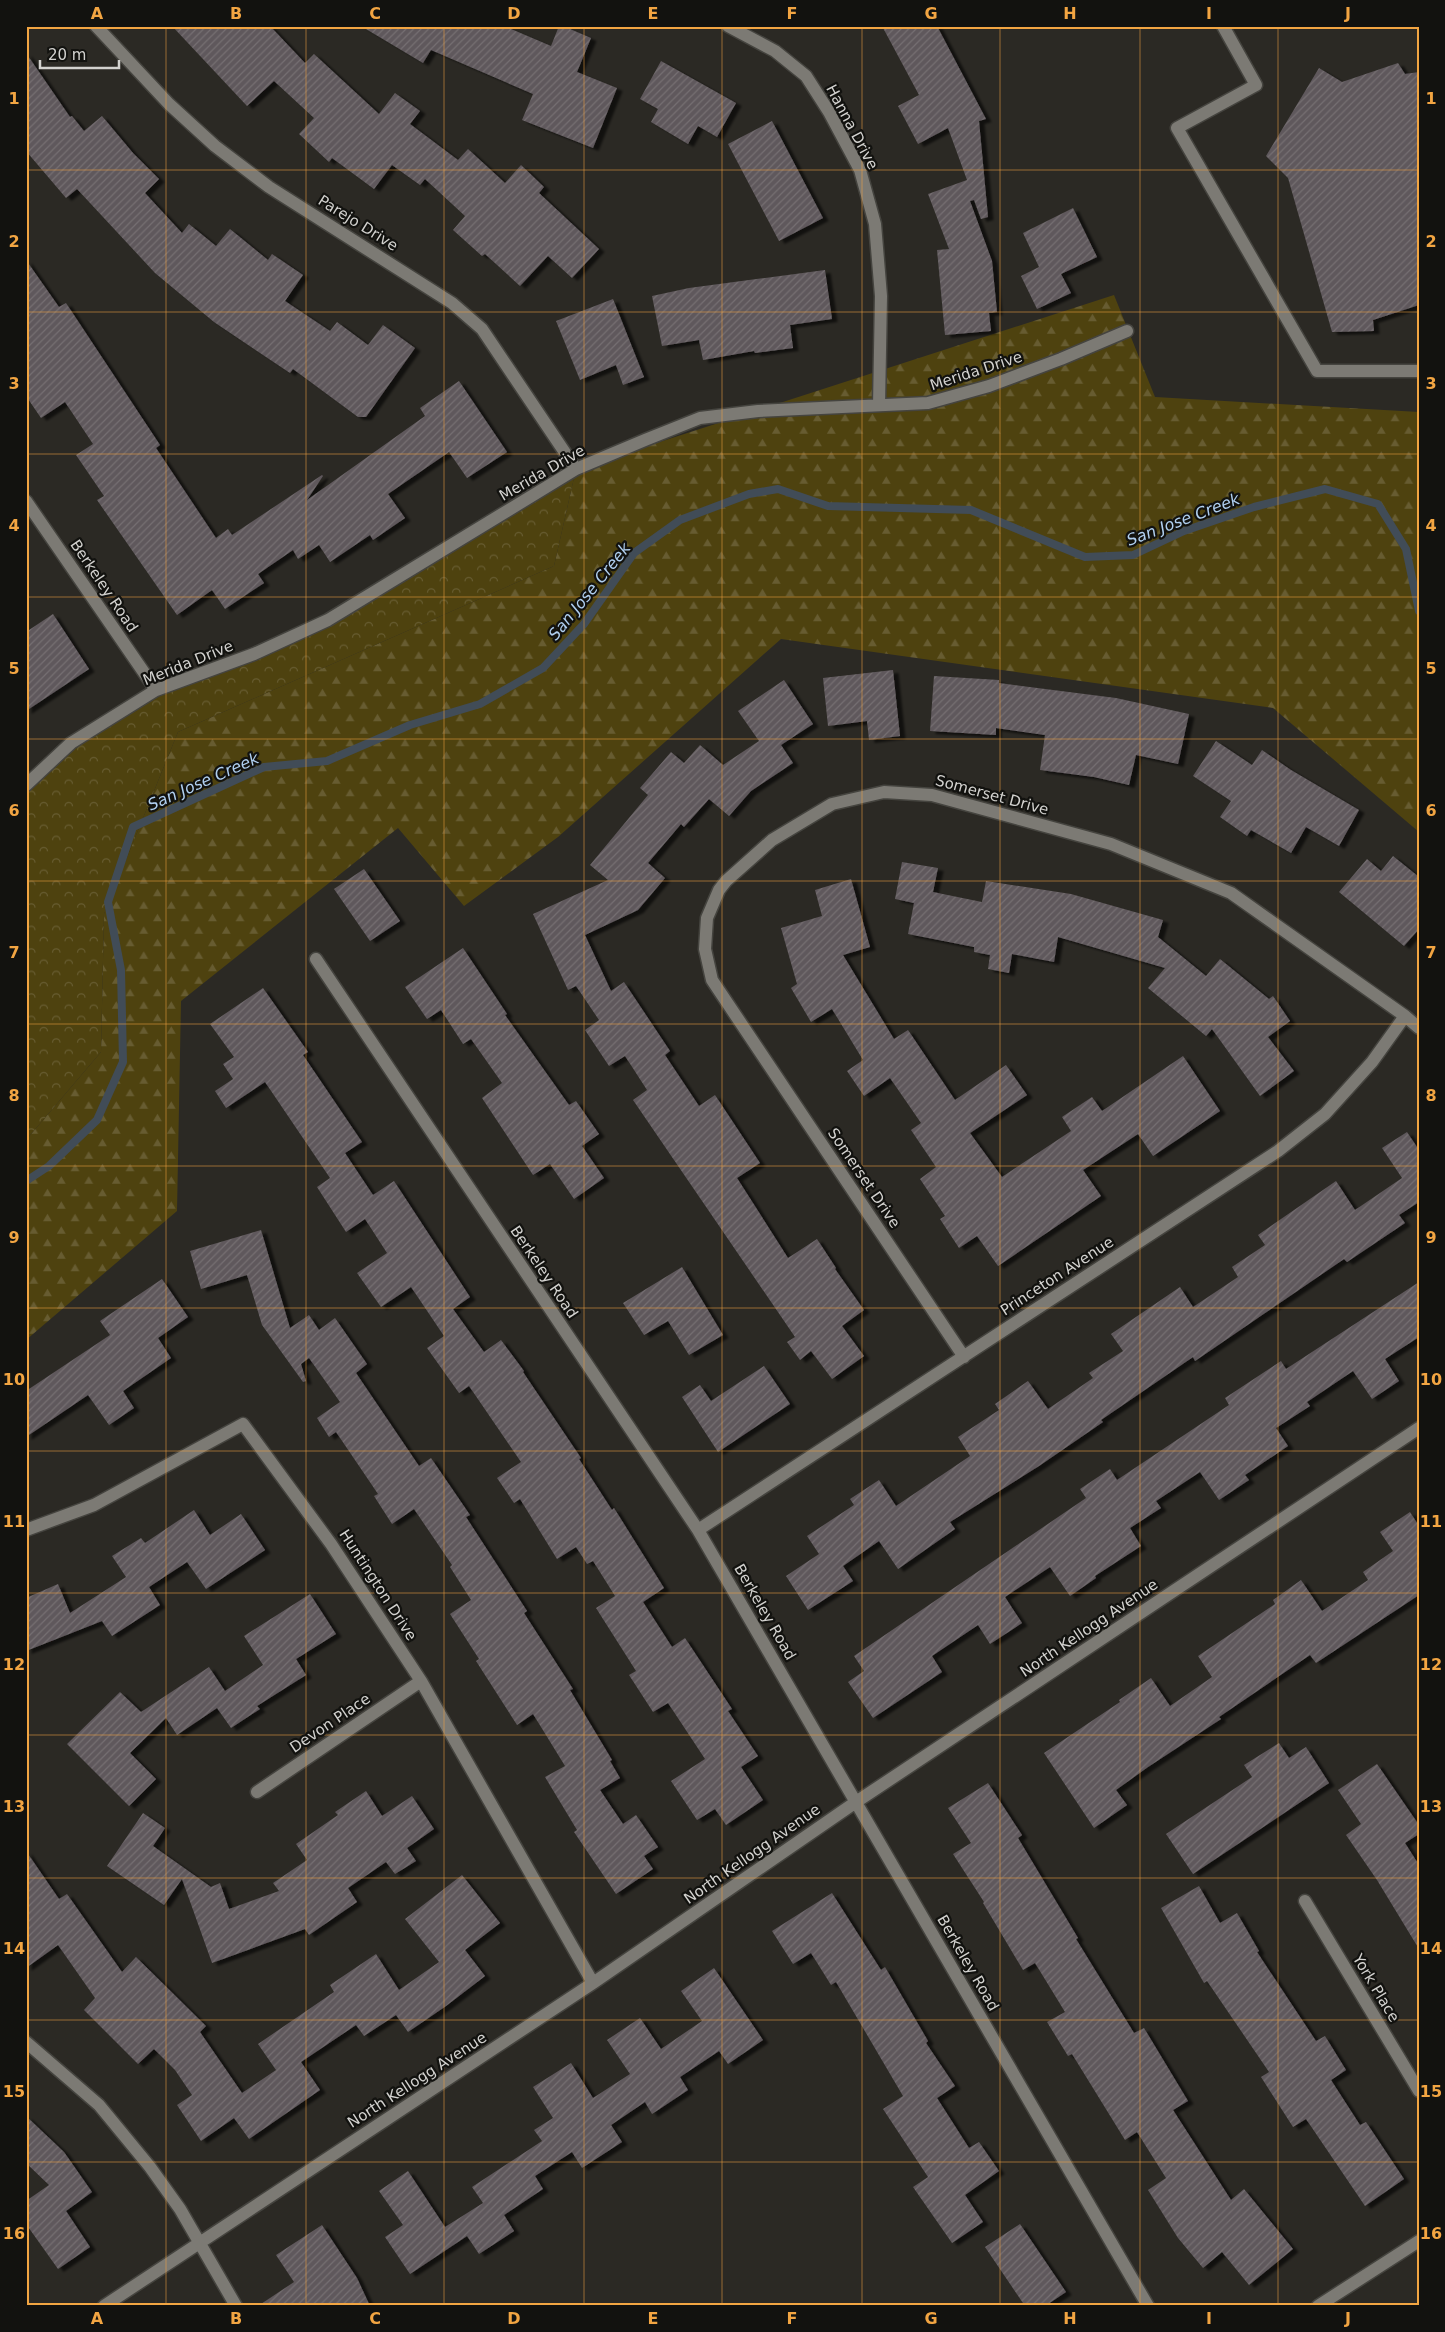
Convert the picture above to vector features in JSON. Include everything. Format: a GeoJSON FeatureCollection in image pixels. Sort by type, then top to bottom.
{"type":"FeatureCollection","features":[{"type":"Feature","properties":{"kind":"street","name":"Parejo Drive"},"geometry":{"type":"LineString","coordinates":[[96,26],[169,104],[215,146],[268,187],[452,303],[482,329],[576,469]]}},
{"type":"Feature","properties":{"kind":"street","name":"Hanna Drive"},"geometry":{"type":"LineString","coordinates":[[728,26],[775,51],[806,76],[829,112],[860,170],[875,224],[881,296],[879,405]]}},
{"type":"Feature","properties":{"kind":"street"},"geometry":{"type":"LineString","coordinates":[[1223,26],[1256,84],[1177,128],[1317,371],[1419,371]]}},
{"type":"Feature","properties":{"kind":"street","name":"Merida Drive"},"geometry":{"type":"LineString","coordinates":[[26,785],[72,743],[156,690],[254,654],[328,620],[576,469],[700,418],[758,411],[928,403],[988,386],[1127,332]]}},
{"type":"Feature","properties":{"kind":"street","name":"Berkeley Road"},"geometry":{"type":"LineString","coordinates":[[26,501],[156,690]]}},
{"type":"Feature","properties":{"kind":"street","name":"Somerset Drive"},"geometry":{"type":"LineString","coordinates":[[964,1357],[712,980],[705,949],[707,918],[719,890],[726,880],[772,840],[832,804],[884,792],[932,795],[1111,844],[1231,893],[1405,1016],[1419,1028]]}},
{"type":"Feature","properties":{"kind":"street","name":"Berkeley Road"},"geometry":{"type":"LineString","coordinates":[[316,959],[342,1001],[698,1530],[1148,2306]]}},
{"type":"Feature","properties":{"kind":"street","name":"Princeton Avenue"},"geometry":{"type":"LineString","coordinates":[[698,1530],[1278,1151],[1325,1114],[1372,1062],[1405,1016]]}},
{"type":"Feature","properties":{"kind":"street","name":"Huntington Drive"},"geometry":{"type":"LineString","coordinates":[[26,1530],[94,1505],[243,1424],[331,1544],[421,1681],[593,1983]]}},
{"type":"Feature","properties":{"kind":"street","name":"North Kellogg Avenue"},"geometry":{"type":"LineString","coordinates":[[104,2306],[593,1983],[856,1802],[1419,1428]]}},
{"type":"Feature","properties":{"kind":"street","name":"Devon Place"},"geometry":{"type":"LineString","coordinates":[[257,1792],[421,1681]]}},
{"type":"Feature","properties":{"kind":"street","name":"York Place"},"geometry":{"type":"LineString","coordinates":[[1305,1901],[1419,2091]]}},
{"type":"Feature","properties":{"kind":"street"},"geometry":{"type":"LineString","coordinates":[[26,2042],[99,2105],[150,2167],[180,2209],[236,2306]]}},
{"type":"Feature","properties":{"kind":"street"},"geometry":{"type":"LineString","coordinates":[[1318,2306],[1419,2241]]}},
{"type":"Feature","properties":{"kind":"green space"},"geometry":{"type":"Polygon","coordinates":[[[1114,295],[1155,397],[1419,412],[1419,832],[1273,708],[781,639],[558,837],[464,906],[398,828],[181,1001],[177,1211],[26,1340],[26,1140],[101,1052],[104,914],[178,732],[554,566],[576,469],[1114,295]]]}},
{"type":"Feature","properties":{"kind":"green space"},"geometry":{"type":"Polygon","coordinates":[[[576,469],[554,566],[178,732],[104,914],[101,1052],[26,1140],[26,785],[71,743],[156,690],[328,620],[576,469]]]}},
{"type":"Feature","properties":{"kind":"building"},"geometry":{"type":"Polygon","coordinates":[[[172,26],[270,26],[305,63],[314,54],[379,114],[395,93],[420,111],[410,124],[458,160],[468,149],[505,183],[521,165],[544,187],[539,193],[599,249],[572,278],[548,256],[520,286],[485,254],[482,256],[453,230],[465,216],[425,179],[420,185],[392,165],[374,189],[332,158],[329,162],[299,134],[314,118],[274,81],[247,106],[172,26]]]}},
{"type":"Feature","properties":{"kind":"building"},"geometry":{"type":"Polygon","coordinates":[[[361,26],[504,26],[551,46],[559,26],[563,26],[591,38],[577,72],[617,88],[593,148],[522,120],[533,94],[431,50],[423,63],[361,26]]]}},
{"type":"Feature","properties":{"kind":"building"},"geometry":{"type":"Polygon","coordinates":[[[882,26],[937,26],[986,119],[979,121],[988,217],[981,219],[974,200],[970,201],[992,261],[997,312],[989,313],[991,331],[945,335],[937,250],[949,249],[928,194],[967,180],[948,128],[918,144],[898,106],[919,95],[882,26]]]}},
{"type":"Feature","properties":{"kind":"building"},"geometry":{"type":"Polygon","coordinates":[[[26,53],[70,117],[72,116],[84,131],[102,116],[133,153],[159,179],[145,193],[182,233],[189,224],[216,246],[230,229],[268,260],[272,254],[303,275],[285,301],[330,331],[337,322],[368,345],[383,325],[415,348],[366,417],[358,417],[293,369],[290,373],[214,322],[155,273],[77,189],[66,198],[26,151],[26,53]]]}},
{"type":"Feature","properties":{"kind":"building"},"geometry":{"type":"Polygon","coordinates":[[[661,61],[736,103],[717,137],[698,126],[688,144],[651,122],[658,109],[640,99],[661,61]]]}},
{"type":"Feature","properties":{"kind":"building"},"geometry":{"type":"Polygon","coordinates":[[[1398,63],[1405,74],[1419,72],[1419,305],[1373,320],[1374,331],[1332,332],[1288,178],[1266,156],[1319,68],[1342,82],[1398,63]]]}},
{"type":"Feature","properties":{"kind":"building"},"geometry":{"type":"Polygon","coordinates":[[[772,121],[823,218],[779,241],[728,144],[772,121]]]}},
{"type":"Feature","properties":{"kind":"building"},"geometry":{"type":"Polygon","coordinates":[[[1073,208],[1097,257],[1061,274],[1071,293],[1037,309],[1021,276],[1039,267],[1023,233],[1073,208]]]}},
{"type":"Feature","properties":{"kind":"building"},"geometry":{"type":"Polygon","coordinates":[[[26,260],[59,307],[66,303],[160,445],[156,448],[216,538],[228,529],[232,535],[322,475],[307,500],[425,416],[420,408],[459,381],[507,452],[467,478],[449,452],[388,494],[405,518],[373,540],[370,535],[330,562],[319,545],[298,559],[293,550],[258,574],[264,583],[225,609],[212,590],[177,615],[97,500],[104,496],[76,455],[93,444],[65,402],[41,418],[26,396],[26,260]]]}},
{"type":"Feature","properties":{"kind":"building"},"geometry":{"type":"Polygon","coordinates":[[[825,270],[832,319],[790,325],[793,348],[755,353],[754,351],[703,360],[699,340],[662,346],[652,296],[689,288],[825,270]]]}},
{"type":"Feature","properties":{"kind":"building"},"geometry":{"type":"Polygon","coordinates":[[[613,299],[644,377],[623,385],[616,365],[580,380],[556,321],[613,299]]]}},
{"type":"Feature","properties":{"kind":"building"},"geometry":{"type":"Polygon","coordinates":[[[53,614],[89,669],[26,711],[26,632],[53,614]]]}},
{"type":"Feature","properties":{"kind":"building"},"geometry":{"type":"Polygon","coordinates":[[[893,670],[900,736],[869,740],[867,721],[828,726],[823,678],[893,670]]]}},
{"type":"Feature","properties":{"kind":"building"},"geometry":{"type":"Polygon","coordinates":[[[934,676],[999,680],[999,683],[1116,698],[1189,714],[1178,764],[1136,755],[1129,785],[1094,777],[1040,770],[1045,735],[996,728],[996,735],[930,731],[934,676]]]}},
{"type":"Feature","properties":{"kind":"building"},"geometry":{"type":"Polygon","coordinates":[[[784,680],[813,724],[781,745],[793,763],[751,791],[729,816],[709,799],[684,827],[681,824],[648,863],[665,878],[638,910],[585,935],[611,991],[624,982],[670,1051],[665,1055],[699,1106],[715,1095],[760,1163],[737,1178],[788,1258],[817,1239],[835,1269],[864,1310],[842,1326],[864,1356],[832,1379],[811,1351],[800,1360],[787,1342],[795,1337],[633,1100],[647,1090],[625,1056],[609,1066],[585,1030],[599,1020],[576,986],[568,990],[533,914],[608,880],[590,865],[648,795],[640,788],[671,752],[684,763],[700,745],[723,765],[759,741],[738,711],[784,680]]]}},
{"type":"Feature","properties":{"kind":"building"},"geometry":{"type":"Polygon","coordinates":[[[1216,741],[1252,765],[1262,750],[1291,770],[1359,810],[1339,846],[1306,827],[1291,853],[1251,830],[1247,836],[1220,817],[1231,801],[1193,776],[1216,741]]]}},
{"type":"Feature","properties":{"kind":"building"},"geometry":{"type":"Polygon","coordinates":[[[1393,856],[1419,877],[1419,929],[1404,946],[1339,892],[1367,859],[1381,871],[1393,856]]]}},
{"type":"Feature","properties":{"kind":"building"},"geometry":{"type":"Polygon","coordinates":[[[902,862],[938,868],[933,892],[982,902],[986,881],[1071,894],[1163,920],[1158,937],[1206,976],[1220,959],[1269,999],[1273,996],[1290,1021],[1268,1037],[1294,1071],[1260,1096],[1212,1029],[1206,1036],[1148,988],[1165,968],[1058,937],[1054,962],[1012,954],[1009,973],[988,969],[990,955],[974,952],[974,947],[908,934],[914,903],[895,899],[902,862]]]}},
{"type":"Feature","properties":{"kind":"building"},"geometry":{"type":"Polygon","coordinates":[[[364,869],[400,921],[370,941],[334,889],[364,869]]]}},
{"type":"Feature","properties":{"kind":"building"},"geometry":{"type":"Polygon","coordinates":[[[851,879],[870,947],[843,955],[894,1039],[908,1030],[955,1100],[1006,1065],[1027,1095],[970,1133],[1002,1177],[1071,1131],[1062,1117],[1092,1097],[1102,1111],[1183,1056],[1220,1111],[1153,1156],[1138,1134],[1083,1170],[1101,1196],[998,1266],[977,1236],[959,1248],[940,1219],[945,1216],[920,1179],[936,1167],[911,1130],[921,1123],[890,1078],[864,1096],[847,1071],[863,1060],[832,1009],[811,1022],[791,988],[797,984],[781,928],[822,916],[815,890],[851,879]]]}},
{"type":"Feature","properties":{"kind":"building"},"geometry":{"type":"Polygon","coordinates":[[[463,948],[507,1014],[505,1015],[569,1105],[576,1101],[599,1134],[582,1146],[604,1178],[574,1199],[550,1164],[533,1175],[482,1098],[502,1083],[471,1039],[463,1044],[441,1010],[427,1019],[405,987],[463,948]]]}},
{"type":"Feature","properties":{"kind":"building"},"geometry":{"type":"Polygon","coordinates":[[[263,988],[308,1052],[303,1055],[362,1142],[345,1153],[373,1195],[394,1181],[470,1297],[453,1309],[484,1352],[501,1340],[524,1371],[664,1588],[643,1602],[672,1647],[685,1638],[732,1709],[728,1711],[758,1756],[741,1767],[763,1800],[726,1825],[715,1809],[697,1820],[671,1781],[705,1759],[668,1703],[653,1712],[629,1675],[636,1671],[596,1608],[615,1596],[593,1561],[587,1564],[576,1547],[557,1559],[520,1499],[514,1503],[497,1478],[521,1462],[469,1386],[459,1393],[427,1348],[444,1336],[411,1287],[381,1307],[357,1273],[387,1253],[365,1219],[346,1232],[317,1187],[330,1178],[265,1082],[226,1108],[215,1091],[233,1079],[223,1064],[234,1057],[210,1024],[263,988]]]}},
{"type":"Feature","properties":{"kind":"building"},"geometry":{"type":"Polygon","coordinates":[[[1407,1132],[1419,1150],[1419,1202],[1399,1215],[1405,1223],[1347,1262],[1344,1259],[1195,1361],[1193,1357],[1101,1420],[1103,1422],[1039,1466],[950,1522],[955,1529],[898,1569],[879,1541],[843,1566],[853,1581],[808,1610],[786,1576],[819,1554],[807,1536],[854,1505],[850,1499],[879,1480],[896,1506],[970,1456],[958,1437],[999,1410],[995,1404],[1028,1381],[1048,1409],[1093,1378],[1089,1373],[1123,1351],[1111,1334],[1180,1287],[1193,1307],[1238,1277],[1232,1267],[1265,1245],[1258,1235],[1336,1181],[1355,1210],[1402,1178],[1382,1148],[1407,1132]]]}},
{"type":"Feature","properties":{"kind":"building"},"geometry":{"type":"Polygon","coordinates":[[[261,1230],[290,1328],[309,1315],[319,1330],[335,1318],[367,1364],[356,1373],[419,1466],[431,1458],[470,1515],[466,1517],[527,1611],[524,1613],[573,1689],[570,1690],[612,1760],[610,1761],[620,1778],[600,1790],[623,1824],[636,1815],[658,1847],[644,1856],[653,1869],[616,1894],[574,1832],[577,1830],[545,1777],[565,1766],[533,1714],[517,1725],[476,1661],[479,1659],[450,1614],[471,1600],[450,1567],[452,1565],[414,1509],[392,1524],[374,1496],[378,1494],[336,1432],[329,1437],[317,1418],[340,1402],[309,1358],[301,1364],[306,1381],[303,1382],[262,1325],[247,1275],[201,1289],[190,1251],[261,1230]]]}},
{"type":"Feature","properties":{"kind":"building"},"geometry":{"type":"Polygon","coordinates":[[[682,1267],[723,1335],[689,1355],[668,1321],[644,1335],[623,1303],[682,1267]]]}},
{"type":"Feature","properties":{"kind":"building"},"geometry":{"type":"Polygon","coordinates":[[[162,1279],[188,1317],[158,1338],[171,1358],[123,1391],[134,1408],[109,1425],[88,1395],[26,1437],[26,1391],[110,1335],[100,1321],[162,1279]]]}},
{"type":"Feature","properties":{"kind":"building"},"geometry":{"type":"Polygon","coordinates":[[[1419,1282],[1419,1337],[1385,1359],[1399,1381],[1372,1399],[1353,1371],[1307,1402],[1310,1406],[1276,1428],[1288,1446],[1245,1475],[1249,1480],[1219,1500],[1200,1472],[1156,1501],[1161,1508],[1130,1528],[1141,1546],[1095,1576],[1096,1578],[1070,1596],[1050,1567],[1005,1597],[1022,1623],[990,1644],[978,1625],[932,1656],[942,1672],[873,1718],[848,1682],[864,1671],[854,1656],[1086,1498],[1080,1489],[1110,1469],[1117,1480],[1229,1405],[1225,1398],[1281,1361],[1286,1369],[1419,1282]]]}},
{"type":"Feature","properties":{"kind":"building"},"geometry":{"type":"Polygon","coordinates":[[[764,1366],[790,1404],[718,1452],[682,1397],[700,1385],[711,1401],[764,1366]]]}},
{"type":"Feature","properties":{"kind":"building"},"geometry":{"type":"Polygon","coordinates":[[[194,1510],[210,1535],[241,1514],[265,1550],[206,1589],[187,1562],[149,1587],[160,1605],[112,1636],[102,1621],[26,1651],[26,1598],[58,1584],[70,1613],[126,1577],[112,1556],[141,1538],[145,1543],[194,1510]]]}},
{"type":"Feature","properties":{"kind":"building"},"geometry":{"type":"Polygon","coordinates":[[[1410,1512],[1419,1526],[1419,1595],[1316,1663],[1310,1655],[1219,1717],[1221,1719],[1148,1767],[1116,1790],[1127,1805],[1094,1828],[1044,1753],[1120,1702],[1119,1700],[1151,1678],[1170,1706],[1212,1677],[1198,1656],[1275,1604],[1273,1600],[1301,1580],[1322,1611],[1368,1580],[1363,1572],[1393,1551],[1380,1532],[1410,1512]]]}},
{"type":"Feature","properties":{"kind":"building"},"geometry":{"type":"Polygon","coordinates":[[[310,1594],[336,1634],[296,1659],[306,1675],[257,1706],[260,1709],[231,1728],[217,1708],[177,1735],[166,1718],[130,1753],[156,1779],[129,1806],[67,1744],[120,1692],[141,1712],[209,1667],[225,1691],[263,1665],[244,1636],[310,1594]]]}},
{"type":"Feature","properties":{"kind":"building"},"geometry":{"type":"Polygon","coordinates":[[[1279,1743],[1289,1758],[1306,1747],[1329,1783],[1193,1874],[1166,1834],[1252,1777],[1244,1765],[1279,1743]]]}},
{"type":"Feature","properties":{"kind":"building"},"geometry":{"type":"Polygon","coordinates":[[[1377,1764],[1419,1825],[1419,1834],[1405,1843],[1419,1865],[1419,1949],[1377,1880],[1346,1835],[1361,1824],[1338,1790],[1377,1764]]]}},
{"type":"Feature","properties":{"kind":"building"},"geometry":{"type":"Polygon","coordinates":[[[988,1783],[1022,1835],[1018,1838],[1078,1938],[1076,1939],[1134,2033],[1144,2028],[1188,2101],[1173,2110],[1231,2200],[1244,2189],[1293,2249],[1249,2285],[1222,2252],[1203,2268],[1178,2238],[1148,2190],[1166,2178],[1137,2132],[1125,2140],[1072,2054],[1068,2056],[1047,2022],[1065,2012],[1035,1963],[1023,1970],[984,1902],[953,1854],[971,1843],[948,1808],[988,1783]]]}},
{"type":"Feature","properties":{"kind":"building"},"geometry":{"type":"Polygon","coordinates":[[[366,1791],[382,1816],[412,1796],[434,1829],[407,1848],[416,1861],[395,1874],[386,1862],[348,1888],[357,1902],[309,1935],[305,1929],[212,1963],[182,1879],[164,1905],[107,1866],[143,1813],[165,1828],[153,1846],[211,1887],[220,1883],[229,1909],[279,1891],[273,1883],[307,1860],[296,1844],[338,1815],[335,1812],[366,1791]]]}},
{"type":"Feature","properties":{"kind":"building"},"geometry":{"type":"Polygon","coordinates":[[[26,1851],[59,1899],[67,1894],[122,1972],[136,1957],[206,2026],[200,2032],[242,2093],[276,2070],[258,2044],[334,1992],[330,1985],[376,1954],[399,1990],[439,1962],[405,1919],[462,1875],[500,1923],[465,1950],[485,1976],[446,2006],[408,2032],[396,2015],[364,2036],[356,2025],[301,2062],[320,2090],[249,2139],[234,2118],[201,2141],[177,2105],[192,2095],[175,2070],[154,2049],[138,2064],[84,2010],[95,1998],[58,1945],[26,1968],[26,1851]]]}},
{"type":"Feature","properties":{"kind":"building"},"geometry":{"type":"Polygon","coordinates":[[[1199,1886],[1220,1923],[1237,1913],[1259,1951],[1257,1952],[1316,2041],[1325,2036],[1346,2070],[1331,2080],[1360,2125],[1366,2122],[1404,2179],[1365,2206],[1306,2119],[1293,2127],[1261,2077],[1269,2072],[1207,1981],[1204,1983],[1161,1908],[1199,1886]]]}},
{"type":"Feature","properties":{"kind":"building"},"geometry":{"type":"Polygon","coordinates":[[[832,1893],[881,1970],[885,1967],[928,2041],[926,2043],[955,2086],[937,2098],[969,2148],[979,2142],[999,2171],[965,2195],[983,2222],[952,2243],[913,2187],[928,2177],[883,2109],[903,2096],[836,1982],[831,1985],[811,1953],[793,1964],[772,1931],[832,1893]]]}},
{"type":"Feature","properties":{"kind":"building"},"geometry":{"type":"Polygon","coordinates":[[[714,1968],[763,2040],[728,2064],[719,2051],[680,2077],[688,2090],[652,2114],[645,2102],[611,2125],[622,2142],[582,2168],[572,2152],[535,2176],[543,2189],[504,2215],[514,2231],[479,2254],[467,2236],[410,2274],[385,2237],[403,2225],[379,2191],[408,2171],[445,2227],[483,2203],[472,2187],[542,2141],[534,2130],[553,2118],[533,2087],[571,2063],[593,2098],[630,2074],[607,2040],[640,2018],[661,2049],[702,2021],[681,1991],[714,1968]]]}},
{"type":"Feature","properties":{"kind":"building"},"geometry":{"type":"Polygon","coordinates":[[[26,2116],[64,2152],[92,2192],[66,2211],[90,2247],[58,2269],[26,2224],[26,2201],[49,2185],[26,2163],[26,2116]]]}},
{"type":"Feature","properties":{"kind":"building"},"geometry":{"type":"Polygon","coordinates":[[[1020,2224],[1066,2292],[1045,2306],[1025,2306],[985,2247],[1020,2224]]]}},
{"type":"Feature","properties":{"kind":"building"},"geometry":{"type":"Polygon","coordinates":[[[322,2225],[357,2278],[370,2306],[258,2306],[294,2282],[276,2255],[322,2225]]]}},
{"type":"Feature","properties":{"kind":"waterway","name":"San Jose Creek"},"geometry":{"type":"LineString","coordinates":[[26,1181],[49,1166],[97,1120],[123,1062],[121,970],[108,902],[133,827],[264,767],[327,761],[410,725],[480,704],[543,668],[584,624],[634,553],[680,520],[749,494],[778,489],[828,506],[971,510],[1085,557],[1133,555],[1184,531],[1254,507],[1325,489],[1378,504],[1406,549],[1419,611]]}}]}
